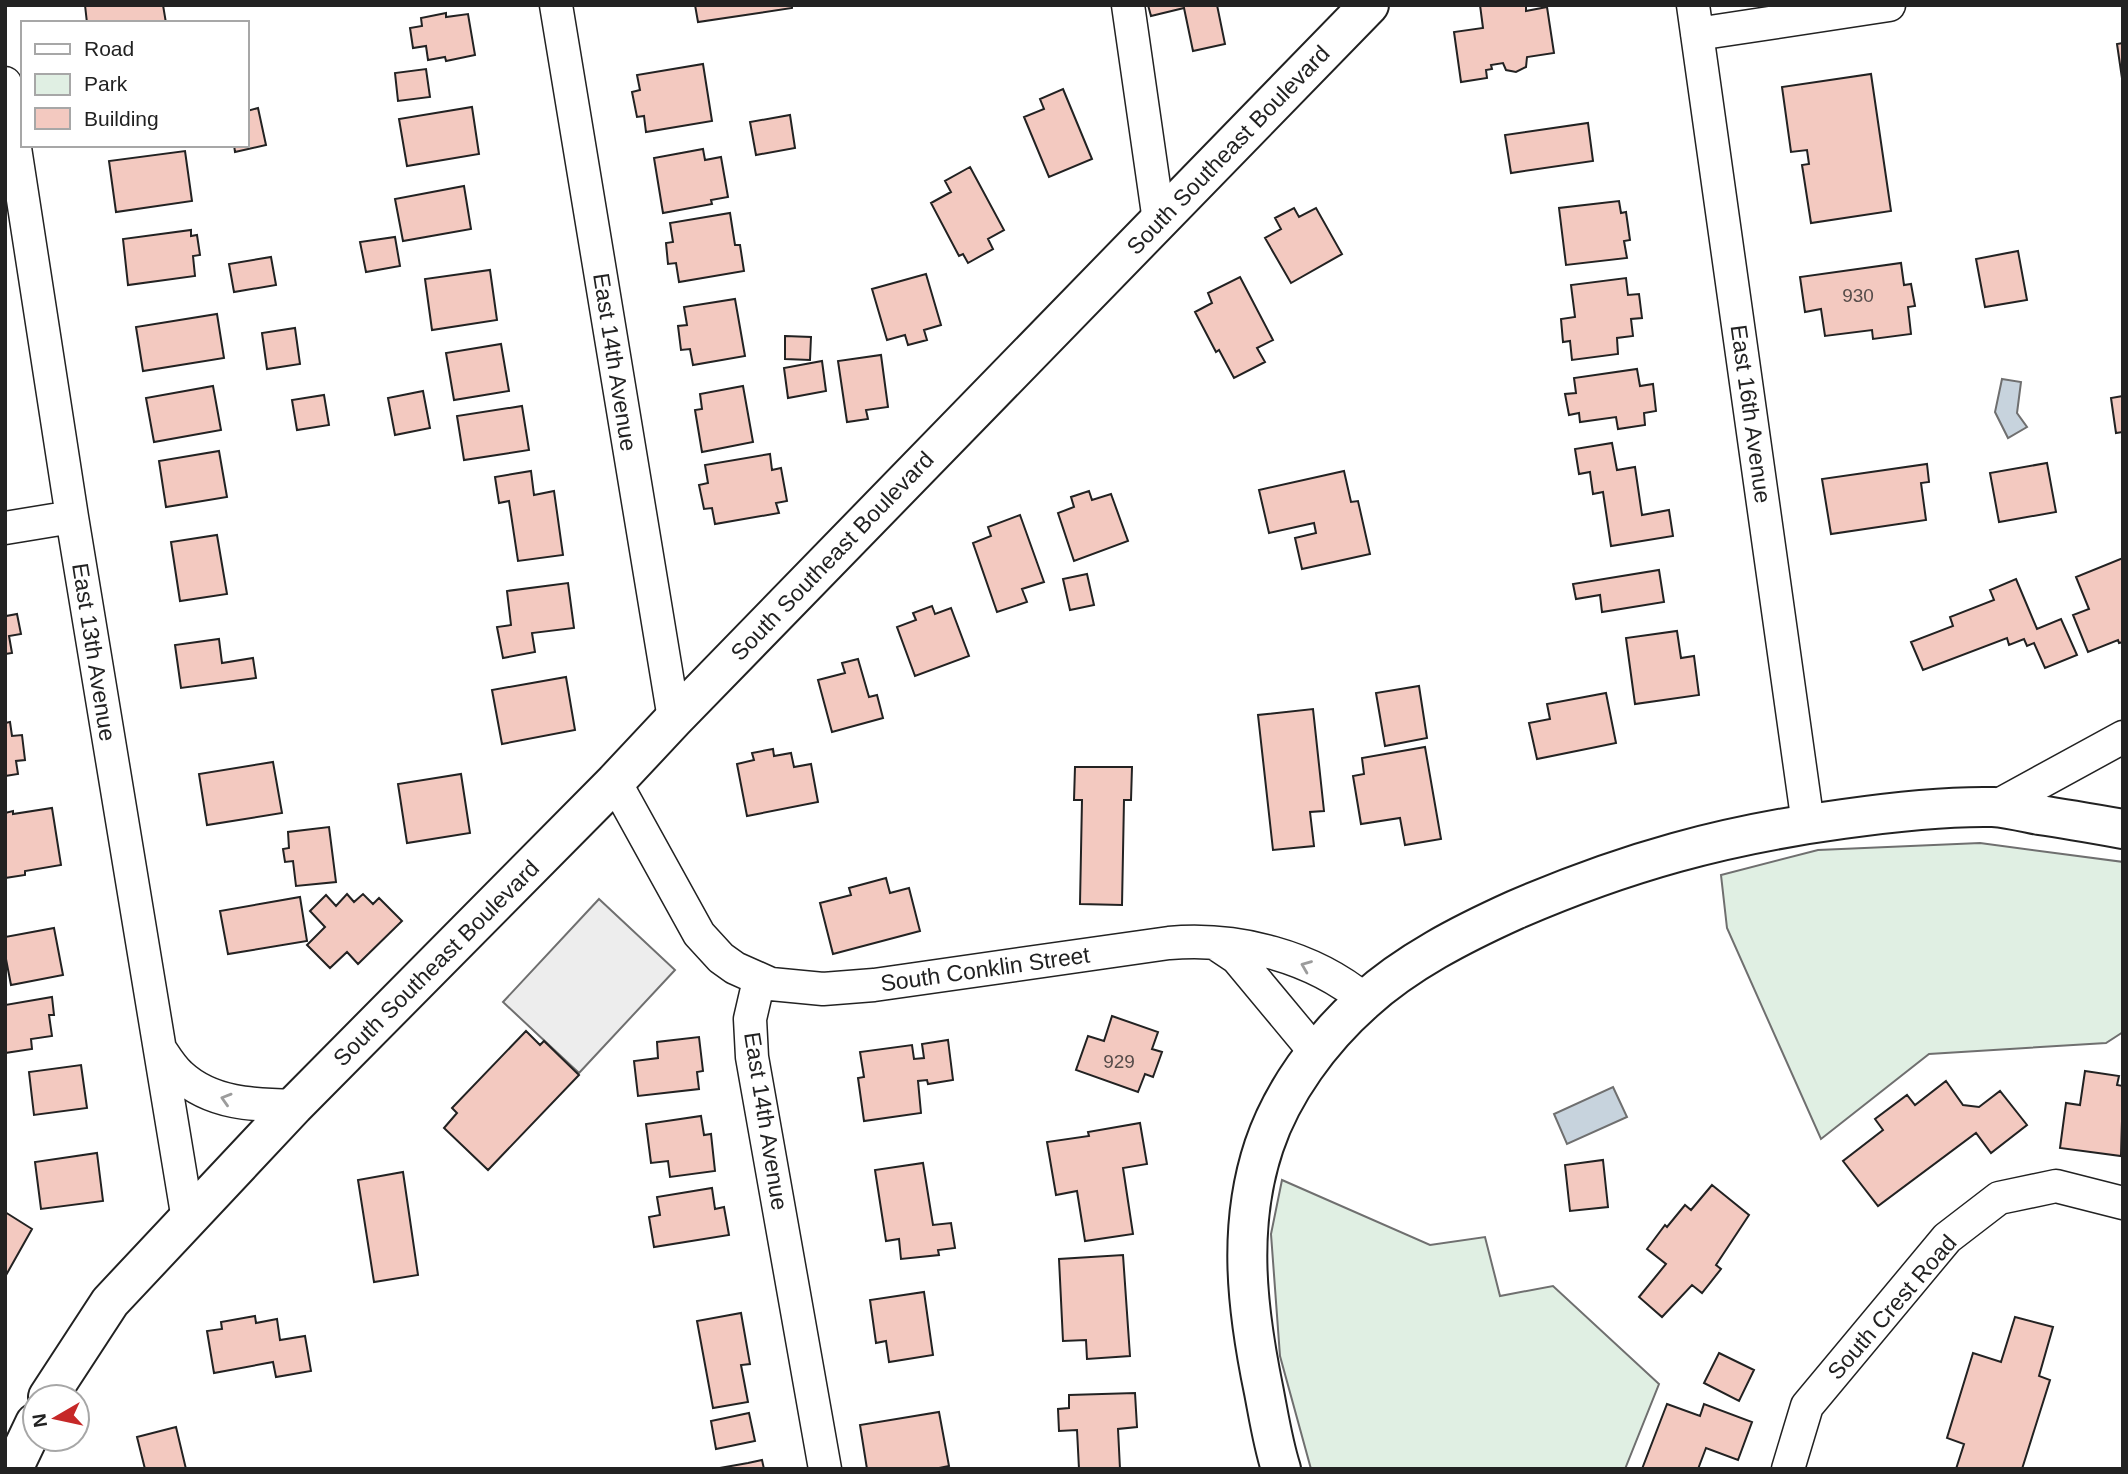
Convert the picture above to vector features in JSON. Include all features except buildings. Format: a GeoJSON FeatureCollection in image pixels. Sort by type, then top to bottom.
{"type":"FeatureCollection","features":[{"type":"Feature","properties":{"kind":"street","name":"East 14th Avenue"},"geometry":{"type":"LineString","coordinates":[[556,5],[674,719]]}},
{"type":"Feature","properties":{"kind":"street"},"geometry":{"type":"LineString","coordinates":[[1128,5],[1159,221]]}},
{"type":"Feature","properties":{"kind":"street","name":"South Southeast Boulevard"},"geometry":{"type":"LineString","coordinates":[[57,1383],[110,1302],[294,1106],[615,782],[1369,5]]}},
{"type":"Feature","properties":{"kind":"street"},"geometry":{"type":"LineString","coordinates":[[1695,20],[1889,5]]}},
{"type":"Feature","properties":{"kind":"street","name":"East 16th Avenue"},"geometry":{"type":"LineString","coordinates":[[1695,20],[1808,824]]}},
{"type":"Feature","properties":{"kind":"street","name":"East 13th Avenue"},"geometry":{"type":"LineString","coordinates":[[5,83],[72,517],[188,1220]]}},
{"type":"Feature","properties":{"kind":"street"},"geometry":{"type":"LineString","coordinates":[[5,528],[72,517]]}},
{"type":"Feature","properties":{"kind":"street"},"geometry":{"type":"LineString","coordinates":[[1995,807],[2123,737]]}},
{"type":"Feature","properties":{"kind":"street"},"geometry":{"type":"LineString","coordinates":[[615,782],[699,934],[721,958],[760,980]]}},
{"type":"Feature","properties":{"kind":"street"},"geometry":{"type":"LineString","coordinates":[[1281,1469],[1265,1401],[1247,1278],[1247,1224],[1254,1183],[1265,1142],[1285,1101],[1316,1053],[1365,1000],[1448,943],[1566,889],[1642,861],[1736,836],[1894,812],[1995,807],[2123,829]]}},
{"type":"Feature","properties":{"kind":"street"},"geometry":{"type":"LineString","coordinates":[[1211,942],[1237,958],[1316,1053]]}},
{"type":"Feature","properties":{"kind":"street","name":"South Conklin Street"},"geometry":{"type":"LineString","coordinates":[[760,980],[804,988],[848,987],[1169,943],[1211,942],[1265,950],[1339,980],[1365,1000]]}},
{"type":"Feature","properties":{"kind":"street","name":"East 14th Avenue"},"geometry":{"type":"LineString","coordinates":[[760,980],[750,1020],[752,1057],[825,1469]]}},
{"type":"Feature","properties":{"kind":"street"},"geometry":{"type":"LineString","coordinates":[[160,1049],[180,1075],[208,1093],[244,1104],[294,1106]]}},
{"type":"Feature","properties":{"kind":"street","name":"South Crest Road"},"geometry":{"type":"LineString","coordinates":[[1788,1469],[1807,1406],[1947,1238],[1999,1198],[2056,1186],[2123,1203]]}},
{"type":"Feature","properties":{"kind":"street"},"geometry":{"type":"LineString","coordinates":[[13,1469],[21,1452]]}},
{"type":"Feature","properties":{"kind":"green space"},"geometry":{"type":"Polygon","coordinates":[[[1980,843],[2123,862],[2123,1032],[2106,1043],[1929,1054],[1821,1139],[1727,928],[1721,875],[1818,850],[1980,843]]]}},
{"type":"Feature","properties":{"kind":"green space"},"geometry":{"type":"Polygon","coordinates":[[[1282,1180],[1430,1245],[1485,1237],[1500,1296],[1553,1286],[1659,1384],[1625,1469],[1311,1469],[1280,1356],[1271,1234],[1282,1180]]]}},
{"type":"Feature","properties":{"kind":"shaded area"},"geometry":{"type":"Polygon","coordinates":[[[2002,379],[2021,382],[2017,413],[2027,427],[2008,438],[1995,412],[2002,379]]]}},
{"type":"Feature","properties":{"kind":"shaded area"},"geometry":{"type":"Polygon","coordinates":[[[599,899],[675,970],[579,1073],[503,1002],[599,899]]]}},
{"type":"Feature","properties":{"kind":"shaded area"},"geometry":{"type":"Polygon","coordinates":[[[1613,1087],[1627,1117],[1567,1144],[1554,1114],[1613,1087]]]}}]}
